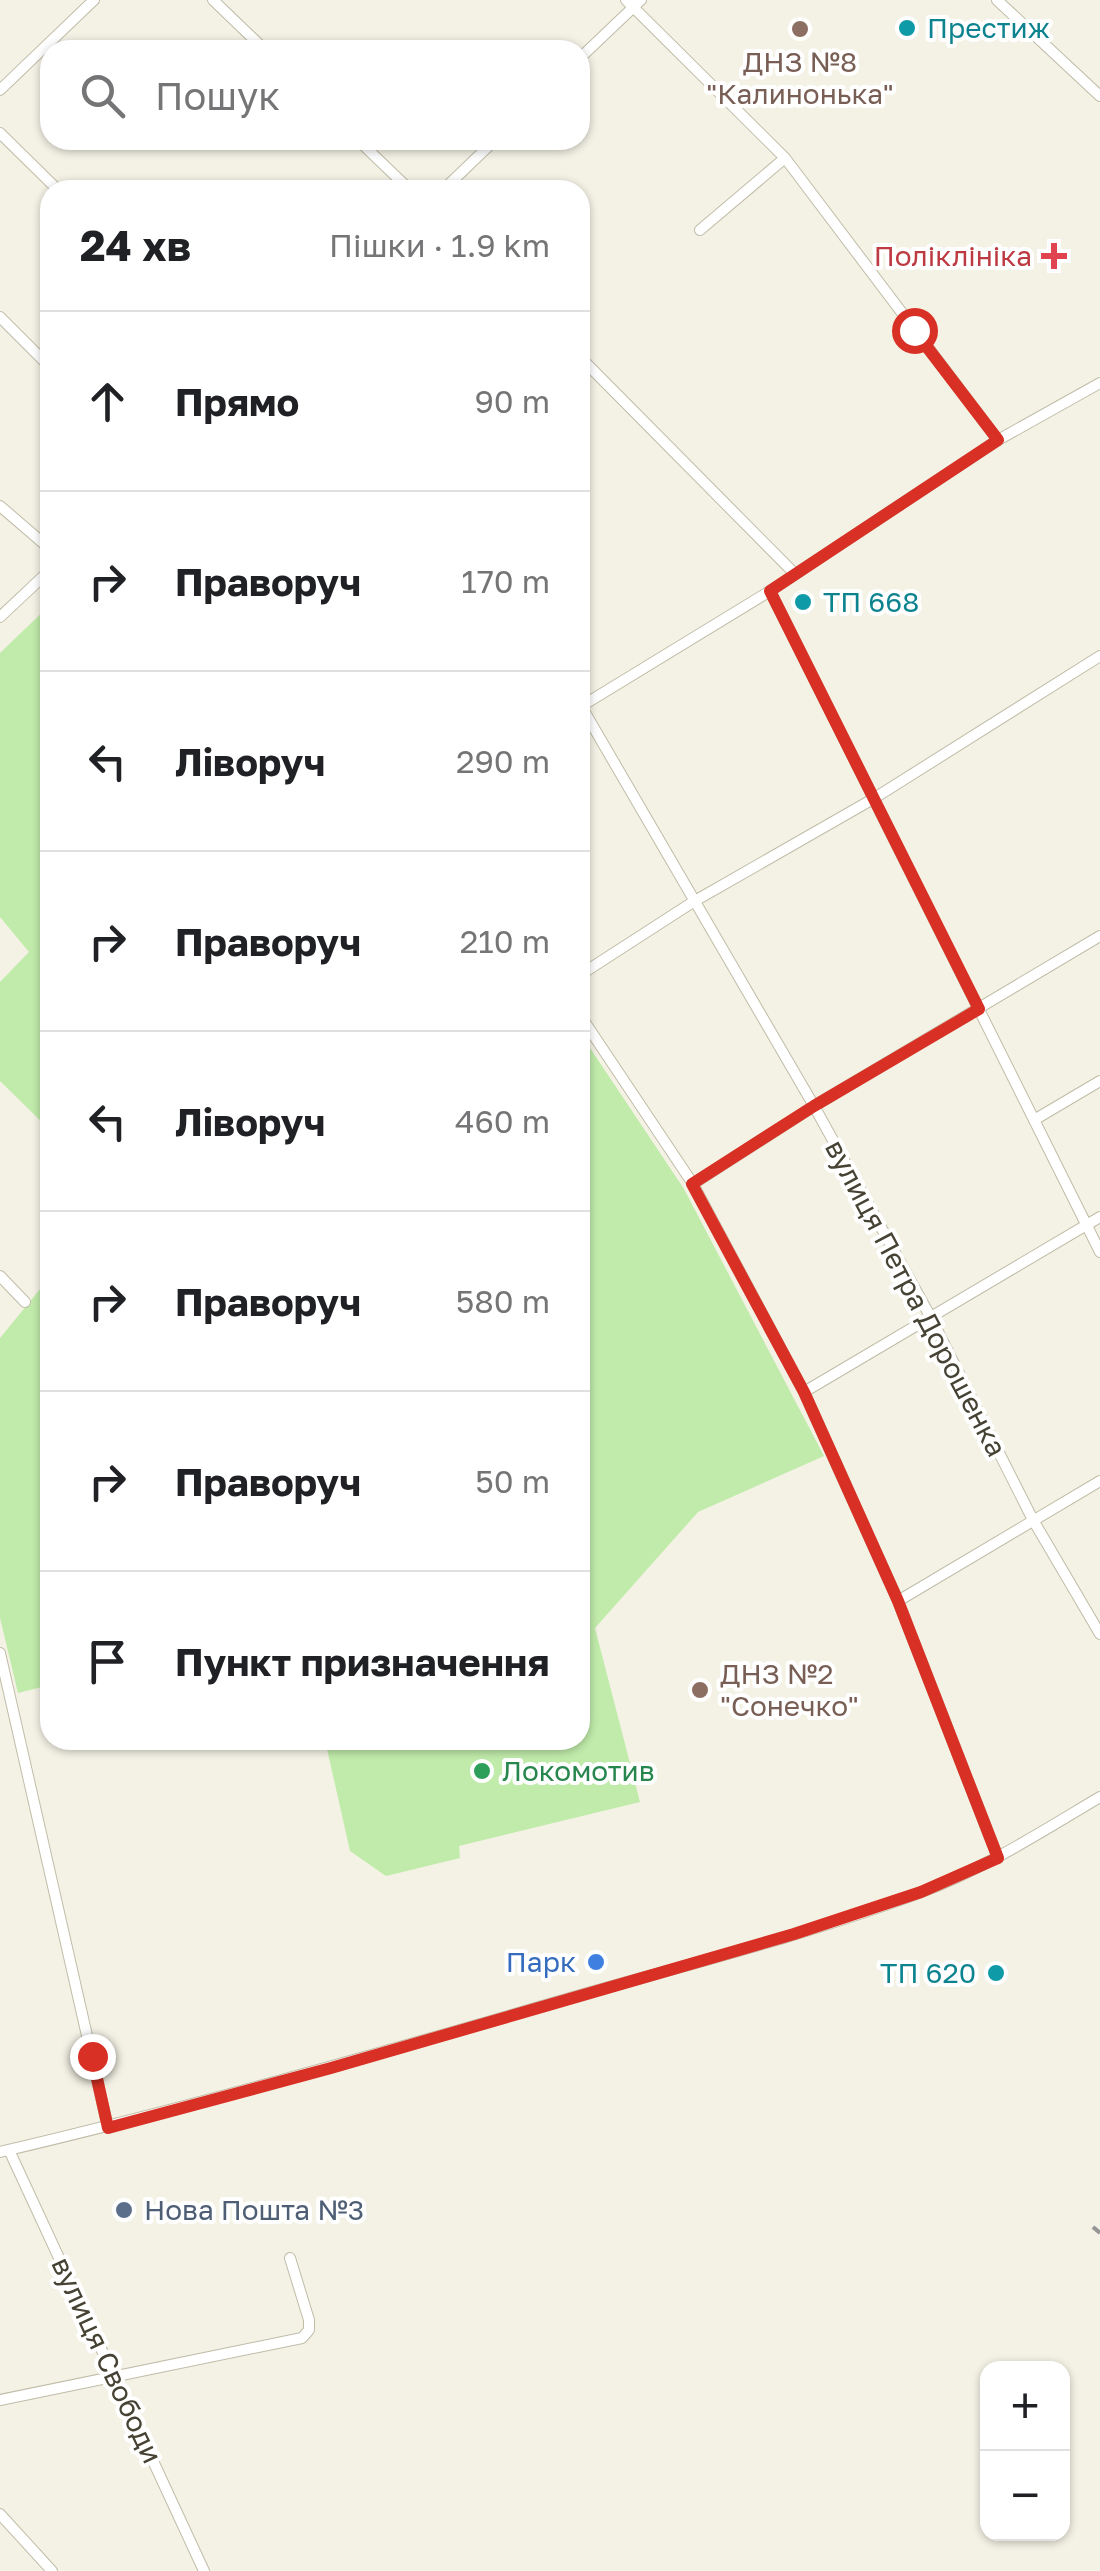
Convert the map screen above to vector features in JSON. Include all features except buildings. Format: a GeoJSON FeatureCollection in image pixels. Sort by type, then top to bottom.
{"type":"FeatureCollection","features":[{"type":"Feature","properties":{"kind":"street"},"geometry":{"type":"LineString","coordinates":[[52,40],[94,0]]}},
{"type":"Feature","properties":{"kind":"street"},"geometry":{"type":"LineString","coordinates":[[213,0],[254,40]]}},
{"type":"Feature","properties":{"kind":"street"},"geometry":{"type":"LineString","coordinates":[[997,0],[1100,96]]}},
{"type":"Feature","properties":{"kind":"street"},"geometry":{"type":"LineString","coordinates":[[590,47],[633,2],[785,158],[998,440]]}},
{"type":"Feature","properties":{"kind":"street"},"geometry":{"type":"LineString","coordinates":[[0,90],[40,52]]}},
{"type":"Feature","properties":{"kind":"street"},"geometry":{"type":"LineString","coordinates":[[0,133],[48,180]]}},
{"type":"Feature","properties":{"kind":"street"},"geometry":{"type":"LineString","coordinates":[[368,150],[400,180]]}},
{"type":"Feature","properties":{"kind":"street"},"geometry":{"type":"LineString","coordinates":[[454,180],[485,150]]}},
{"type":"Feature","properties":{"kind":"street"},"geometry":{"type":"LineString","coordinates":[[700,230],[785,158]]}},
{"type":"Feature","properties":{"kind":"street"},"geometry":{"type":"LineString","coordinates":[[0,317],[40,358]]}},
{"type":"Feature","properties":{"kind":"street"},"geometry":{"type":"LineString","coordinates":[[590,366],[795,574]]}},
{"type":"Feature","properties":{"kind":"street"},"geometry":{"type":"LineString","coordinates":[[590,701],[770,591],[998,440],[1100,383]]}},
{"type":"Feature","properties":{"kind":"street"},"geometry":{"type":"LineString","coordinates":[[0,506],[40,540]]}},
{"type":"Feature","properties":{"kind":"street"},"geometry":{"type":"LineString","coordinates":[[0,617],[40,579]]}},
{"type":"Feature","properties":{"kind":"street"},"geometry":{"type":"LineString","coordinates":[[770,591],[1100,1252]]}},
{"type":"Feature","properties":{"kind":"street"},"geometry":{"type":"LineString","coordinates":[[590,969],[693,902],[873,799],[1100,656]]}},
{"type":"Feature","properties":{"kind":"street","name":"вулиця Петра Дорошенка"},"geometry":{"type":"LineString","coordinates":[[590,722],[814,1106],[930,1316],[1033,1520],[1100,1634]]}},
{"type":"Feature","properties":{"kind":"street"},"geometry":{"type":"LineString","coordinates":[[692,1184],[814,1106],[1100,936]]}},
{"type":"Feature","properties":{"kind":"street"},"geometry":{"type":"LineString","coordinates":[[590,1030],[692,1184],[804,1392],[898,1601],[998,1858]]}},
{"type":"Feature","properties":{"kind":"street"},"geometry":{"type":"LineString","coordinates":[[1034,1120],[1100,1081]]}},
{"type":"Feature","properties":{"kind":"street"},"geometry":{"type":"LineString","coordinates":[[804,1392],[1100,1217]]}},
{"type":"Feature","properties":{"kind":"street"},"geometry":{"type":"LineString","coordinates":[[0,1276],[25,1302]]}},
{"type":"Feature","properties":{"kind":"street"},"geometry":{"type":"LineString","coordinates":[[898,1601],[1100,1480]]}},
{"type":"Feature","properties":{"kind":"street"},"geometry":{"type":"LineString","coordinates":[[0,1653],[108,2128]]}},
{"type":"Feature","properties":{"kind":"street"},"geometry":{"type":"LineString","coordinates":[[5,2151],[108,2128],[331,2068],[794,1934],[921,1892],[998,1858],[1100,1797]]}},
{"type":"Feature","properties":{"kind":"street","name":"вулиця Свободи"},"geometry":{"type":"LineString","coordinates":[[5,2151],[204,2571]]}},
{"type":"Feature","properties":{"kind":"street"},"geometry":{"type":"LineString","coordinates":[[0,2400],[302,2338],[309,2330],[309,2320],[290,2258]]}},
{"type":"Feature","properties":{"kind":"street"},"geometry":{"type":"LineString","coordinates":[[0,2514],[52,2571]]}},
{"type":"Feature","properties":{"kind":"green space"},"geometry":{"type":"Polygon","coordinates":[[[40,615],[40,1120],[0,1081],[0,982],[29,952],[0,917],[0,653],[40,615]]]}},
{"type":"Feature","properties":{"kind":"green space"},"geometry":{"type":"Polygon","coordinates":[[[590,1048],[684,1189],[824,1456],[698,1512],[595,1628],[640,1802],[459,1846],[460,1858],[386,1876],[350,1851],[327,1750],[590,1750],[590,1048]]]}},
{"type":"Feature","properties":{"kind":"green space"},"geometry":{"type":"Polygon","coordinates":[[[40,1289],[40,1688],[18,1693],[0,1618],[0,1338],[40,1289]]]}},
{"type":"Feature","properties":{"kind":"railway"},"geometry":{"type":"LineString","coordinates":[[1093,2227],[1100,2233]]}},
{"type":"Feature","properties":{"kind":"place","name":"Престиж"},"geometry":{"type":"Point","coordinates":[907,28]}},
{"type":"Feature","properties":{"kind":"place","name":"ДНЗ №8 \"Калинонька\""},"geometry":{"type":"Point","coordinates":[800,29]}},
{"type":"Feature","properties":{"kind":"place","name":"Поліклініка"},"geometry":{"type":"Point","coordinates":[1054,256]}},
{"type":"Feature","properties":{"kind":"place","name":"ТП 668"},"geometry":{"type":"Point","coordinates":[803,602]}},
{"type":"Feature","properties":{"kind":"place","name":"ДНЗ №2 \"Сонечко\""},"geometry":{"type":"Point","coordinates":[700,1690]}},
{"type":"Feature","properties":{"kind":"place","name":"Локомотив"},"geometry":{"type":"Point","coordinates":[482,1771]}},
{"type":"Feature","properties":{"kind":"place","name":"Парк"},"geometry":{"type":"Point","coordinates":[596,1962]}},
{"type":"Feature","properties":{"kind":"place","name":"ТП 620"},"geometry":{"type":"Point","coordinates":[996,1973]}},
{"type":"Feature","properties":{"kind":"place","name":"Нова Пошта №3"},"geometry":{"type":"Point","coordinates":[124,2210]}},
{"type":"Feature","properties":{"kind":"route"},"geometry":{"type":"LineString","coordinates":[[92,2056],[108,2128],[794,1934],[921,1892],[998,1858],[898,1601],[804,1392],[692,1184],[814,1106],[979,1009],[770,591],[998,440],[914,330]]}}]}
